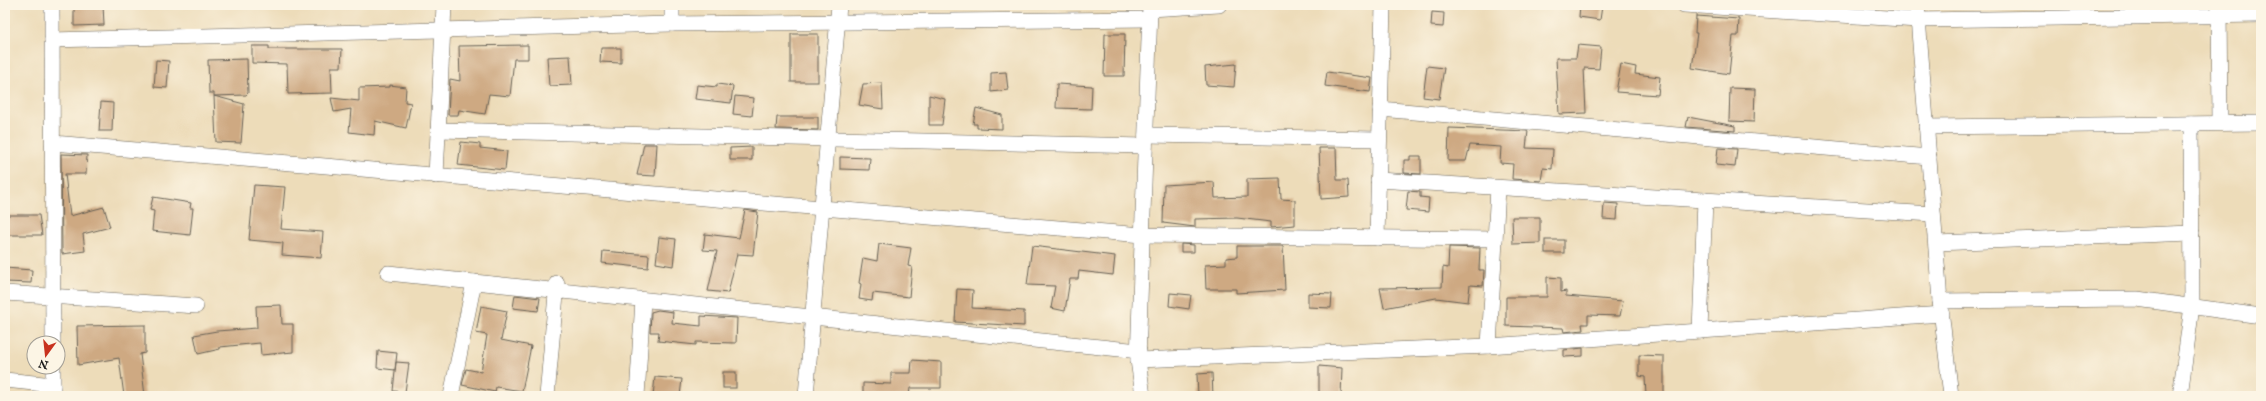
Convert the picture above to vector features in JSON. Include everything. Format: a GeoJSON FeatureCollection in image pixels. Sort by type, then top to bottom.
{"type":"FeatureCollection","features":[{"type":"Feature","properties":{"kind":"street"},"geometry":{"type":"LineString","coordinates":[[52,5],[53,335]]}},
{"type":"Feature","properties":{"kind":"street"},"geometry":{"type":"LineString","coordinates":[[436,176],[444,5]]}},
{"type":"Feature","properties":{"kind":"street"},"geometry":{"type":"LineString","coordinates":[[672,5],[672,24]]}},
{"type":"Feature","properties":{"kind":"street"},"geometry":{"type":"LineString","coordinates":[[806,396],[839,5]]}},
{"type":"Feature","properties":{"kind":"street"},"geometry":{"type":"LineString","coordinates":[[52,40],[672,24],[837,22],[1149,11],[1219,5]]}},
{"type":"Feature","properties":{"kind":"street"},"geometry":{"type":"LineString","coordinates":[[1377,238],[1383,5]]}},
{"type":"Feature","properties":{"kind":"street"},"geometry":{"type":"LineString","coordinates":[[1684,5],[1918,20],[2219,10],[2261,15]]}},
{"type":"Feature","properties":{"kind":"street"},"geometry":{"type":"LineString","coordinates":[[1918,5],[1933,214],[1951,396]]}},
{"type":"Feature","properties":{"kind":"street"},"geometry":{"type":"LineString","coordinates":[[2219,10],[2220,123]]}},
{"type":"Feature","properties":{"kind":"street"},"geometry":{"type":"LineString","coordinates":[[1143,396],[1138,355],[1149,11]]}},
{"type":"Feature","properties":{"kind":"street"},"geometry":{"type":"LineString","coordinates":[[1380,110],[1929,157]]}},
{"type":"Feature","properties":{"kind":"street"},"geometry":{"type":"LineString","coordinates":[[1926,127],[2261,123]]}},
{"type":"Feature","properties":{"kind":"street"},"geometry":{"type":"LineString","coordinates":[[2180,396],[2192,306],[2191,124]]}},
{"type":"Feature","properties":{"kind":"street"},"geometry":{"type":"LineString","coordinates":[[438,130],[827,139],[1146,141],[1379,139]]}},
{"type":"Feature","properties":{"kind":"street"},"geometry":{"type":"LineString","coordinates":[[53,144],[1142,235],[1495,239]]}},
{"type":"Feature","properties":{"kind":"street"},"geometry":{"type":"LineString","coordinates":[[1378,180],[1933,214]]}},
{"type":"Feature","properties":{"kind":"street"},"geometry":{"type":"LineString","coordinates":[[1489,346],[1498,188]]}},
{"type":"Feature","properties":{"kind":"street"},"geometry":{"type":"LineString","coordinates":[[1700,331],[1705,200]]}},
{"type":"Feature","properties":{"kind":"street"},"geometry":{"type":"LineString","coordinates":[[1936,243],[2192,232]]}},
{"type":"Feature","properties":{"kind":"street"},"geometry":{"type":"LineString","coordinates":[[388,273],[474,282],[557,287],[643,300],[812,317],[1138,355],[1489,346],[1700,331],[1941,307],[2137,299],[2261,316]]}},
{"type":"Feature","properties":{"kind":"street"},"geometry":{"type":"LineString","coordinates":[[451,396],[474,282]]}},
{"type":"Feature","properties":{"kind":"street"},"geometry":{"type":"LineString","coordinates":[[548,396],[557,287]]}},
{"type":"Feature","properties":{"kind":"street"},"geometry":{"type":"LineString","coordinates":[[5,293],[196,306]]}},
{"type":"Feature","properties":{"kind":"street"},"geometry":{"type":"LineString","coordinates":[[637,396],[643,300]]}},
{"type":"Feature","properties":{"kind":"street"},"geometry":{"type":"LineString","coordinates":[[5,380],[53,390],[53,375]]}},
{"type":"Feature","properties":{"kind":"building"},"geometry":{"type":"Polygon","coordinates":[[[74,5],[103,5],[104,25],[74,26],[74,5]]]}},
{"type":"Feature","properties":{"kind":"building"},"geometry":{"type":"Polygon","coordinates":[[[1580,5],[1602,6],[1600,20],[1579,17],[1580,5]]]}},
{"type":"Feature","properties":{"kind":"building"},"geometry":{"type":"Polygon","coordinates":[[[1432,12],[1444,13],[1443,27],[1431,26],[1432,12]]]}},
{"type":"Feature","properties":{"kind":"building"},"geometry":{"type":"Polygon","coordinates":[[[1696,16],[1739,19],[1738,36],[1733,36],[1729,74],[1692,68],[1697,33],[1695,33],[1696,16]]]}},
{"type":"Feature","properties":{"kind":"building"},"geometry":{"type":"Polygon","coordinates":[[[791,34],[818,34],[818,82],[791,82],[791,34]]]}},
{"type":"Feature","properties":{"kind":"building"},"geometry":{"type":"Polygon","coordinates":[[[1105,34],[1125,34],[1124,76],[1104,76],[1105,34]]]}},
{"type":"Feature","properties":{"kind":"building"},"geometry":{"type":"Polygon","coordinates":[[[528,45],[528,59],[514,59],[510,96],[489,94],[485,114],[459,110],[458,115],[448,115],[450,79],[460,81],[459,46],[528,45]]]}},
{"type":"Feature","properties":{"kind":"building"},"geometry":{"type":"Polygon","coordinates":[[[1578,45],[1601,47],[1599,69],[1584,68],[1586,113],[1559,114],[1556,58],[1576,58],[1578,45]]]}},
{"type":"Feature","properties":{"kind":"building"},"geometry":{"type":"Polygon","coordinates":[[[252,46],[269,46],[269,49],[342,49],[341,67],[331,67],[332,93],[288,94],[287,64],[252,63],[252,46]]]}},
{"type":"Feature","properties":{"kind":"building"},"geometry":{"type":"Polygon","coordinates":[[[601,48],[621,48],[621,63],[600,62],[601,48]]]}},
{"type":"Feature","properties":{"kind":"building"},"geometry":{"type":"Polygon","coordinates":[[[570,56],[572,85],[549,86],[547,57],[570,56]]]}},
{"type":"Feature","properties":{"kind":"building"},"geometry":{"type":"Polygon","coordinates":[[[247,59],[248,93],[246,95],[214,96],[214,93],[209,93],[208,60],[247,59]]]}},
{"type":"Feature","properties":{"kind":"building"},"geometry":{"type":"Polygon","coordinates":[[[156,60],[169,61],[167,88],[154,87],[156,60]]]}},
{"type":"Feature","properties":{"kind":"building"},"geometry":{"type":"Polygon","coordinates":[[[1236,64],[1234,87],[1206,85],[1205,67],[1236,64]]]}},
{"type":"Feature","properties":{"kind":"building"},"geometry":{"type":"Polygon","coordinates":[[[1621,64],[1636,67],[1635,74],[1660,77],[1658,95],[1616,92],[1621,64]]]}},
{"type":"Feature","properties":{"kind":"building"},"geometry":{"type":"Polygon","coordinates":[[[1427,66],[1444,68],[1439,99],[1423,97],[1427,66]]]}},
{"type":"Feature","properties":{"kind":"building"},"geometry":{"type":"Polygon","coordinates":[[[1006,72],[1008,90],[991,92],[991,73],[1006,72]]]}},
{"type":"Feature","properties":{"kind":"building"},"geometry":{"type":"Polygon","coordinates":[[[1327,72],[1372,78],[1370,92],[1325,86],[1327,72]]]}},
{"type":"Feature","properties":{"kind":"building"},"geometry":{"type":"Polygon","coordinates":[[[882,83],[883,109],[859,105],[863,84],[882,83]]]}},
{"type":"Feature","properties":{"kind":"building"},"geometry":{"type":"Polygon","coordinates":[[[717,84],[733,86],[731,103],[695,99],[697,85],[717,87],[717,84]]]}},
{"type":"Feature","properties":{"kind":"building"},"geometry":{"type":"Polygon","coordinates":[[[1057,84],[1092,86],[1091,109],[1056,108],[1057,84]]]}},
{"type":"Feature","properties":{"kind":"building"},"geometry":{"type":"Polygon","coordinates":[[[390,85],[406,87],[405,102],[411,103],[406,128],[375,121],[374,135],[349,132],[351,109],[334,112],[331,98],[359,101],[359,88],[390,87],[390,85]]]}},
{"type":"Feature","properties":{"kind":"building"},"geometry":{"type":"Polygon","coordinates":[[[1730,88],[1755,89],[1754,122],[1729,121],[1730,88]]]}},
{"type":"Feature","properties":{"kind":"building"},"geometry":{"type":"Polygon","coordinates":[[[929,95],[945,99],[942,125],[929,125],[929,95]]]}},
{"type":"Feature","properties":{"kind":"building"},"geometry":{"type":"Polygon","coordinates":[[[214,96],[244,104],[241,143],[216,142],[214,96]]]}},
{"type":"Feature","properties":{"kind":"building"},"geometry":{"type":"Polygon","coordinates":[[[735,96],[754,98],[752,116],[733,114],[735,96]]]}},
{"type":"Feature","properties":{"kind":"building"},"geometry":{"type":"Polygon","coordinates":[[[101,102],[113,103],[112,131],[99,131],[101,102]]]}},
{"type":"Feature","properties":{"kind":"building"},"geometry":{"type":"Polygon","coordinates":[[[976,108],[1002,115],[1002,129],[977,128],[977,124],[973,124],[976,108]]]}},
{"type":"Feature","properties":{"kind":"building"},"geometry":{"type":"Polygon","coordinates":[[[777,117],[818,117],[818,130],[776,129],[777,117]]]}},
{"type":"Feature","properties":{"kind":"building"},"geometry":{"type":"Polygon","coordinates":[[[1688,117],[1735,126],[1735,131],[1686,127],[1688,117]]]}},
{"type":"Feature","properties":{"kind":"building"},"geometry":{"type":"Polygon","coordinates":[[[1449,128],[1528,131],[1526,148],[1553,149],[1552,169],[1543,168],[1541,181],[1512,179],[1513,164],[1500,163],[1501,147],[1470,145],[1466,161],[1448,161],[1449,128]]]}},
{"type":"Feature","properties":{"kind":"building"},"geometry":{"type":"Polygon","coordinates":[[[461,142],[480,144],[480,148],[507,151],[505,170],[458,165],[461,142]]]}},
{"type":"Feature","properties":{"kind":"building"},"geometry":{"type":"Polygon","coordinates":[[[644,144],[657,144],[655,176],[637,175],[644,144]]]}},
{"type":"Feature","properties":{"kind":"building"},"geometry":{"type":"Polygon","coordinates":[[[752,147],[752,160],[730,160],[730,148],[752,147]]]}},
{"type":"Feature","properties":{"kind":"building"},"geometry":{"type":"Polygon","coordinates":[[[1319,148],[1336,148],[1337,180],[1348,180],[1349,197],[1321,199],[1319,148]]]}},
{"type":"Feature","properties":{"kind":"building"},"geometry":{"type":"Polygon","coordinates":[[[1718,148],[1737,149],[1735,167],[1716,165],[1718,148]]]}},
{"type":"Feature","properties":{"kind":"building"},"geometry":{"type":"Polygon","coordinates":[[[61,154],[87,155],[86,174],[65,174],[70,216],[104,207],[110,227],[83,234],[85,251],[62,254],[61,154]]]}},
{"type":"Feature","properties":{"kind":"building"},"geometry":{"type":"Polygon","coordinates":[[[1410,156],[1421,156],[1421,174],[1404,173],[1404,160],[1410,160],[1410,156]]]}},
{"type":"Feature","properties":{"kind":"building"},"geometry":{"type":"Polygon","coordinates":[[[840,157],[870,158],[869,170],[840,169],[840,157]]]}},
{"type":"Feature","properties":{"kind":"building"},"geometry":{"type":"Polygon","coordinates":[[[1280,178],[1281,199],[1295,200],[1295,225],[1271,227],[1271,222],[1237,218],[1195,219],[1195,227],[1163,223],[1164,185],[1214,182],[1215,198],[1247,197],[1247,179],[1280,178]]]}},
{"type":"Feature","properties":{"kind":"building"},"geometry":{"type":"Polygon","coordinates":[[[254,185],[285,187],[281,229],[323,232],[321,258],[282,255],[283,243],[249,240],[254,185]]]}},
{"type":"Feature","properties":{"kind":"building"},"geometry":{"type":"Polygon","coordinates":[[[1408,191],[1420,192],[1420,197],[1429,198],[1428,212],[1406,210],[1408,191]]]}},
{"type":"Feature","properties":{"kind":"building"},"geometry":{"type":"Polygon","coordinates":[[[153,197],[191,203],[190,208],[193,208],[190,235],[152,231],[154,211],[150,210],[153,197]]]}},
{"type":"Feature","properties":{"kind":"building"},"geometry":{"type":"Polygon","coordinates":[[[1604,203],[1618,204],[1617,220],[1603,219],[1604,203]]]}},
{"type":"Feature","properties":{"kind":"building"},"geometry":{"type":"Polygon","coordinates":[[[745,210],[758,212],[753,255],[737,254],[728,293],[708,291],[717,251],[703,250],[705,234],[739,238],[745,210]]]}},
{"type":"Feature","properties":{"kind":"building"},"geometry":{"type":"Polygon","coordinates":[[[5,215],[39,215],[42,235],[5,235],[5,215]]]}},
{"type":"Feature","properties":{"kind":"building"},"geometry":{"type":"Polygon","coordinates":[[[1512,217],[1540,217],[1540,243],[1513,244],[1512,217]]]}},
{"type":"Feature","properties":{"kind":"building"},"geometry":{"type":"Polygon","coordinates":[[[659,237],[676,239],[673,266],[656,263],[659,237]]]}},
{"type":"Feature","properties":{"kind":"building"},"geometry":{"type":"Polygon","coordinates":[[[1545,240],[1564,240],[1564,253],[1545,253],[1545,240]]]}},
{"type":"Feature","properties":{"kind":"building"},"geometry":{"type":"Polygon","coordinates":[[[879,244],[911,248],[908,266],[912,267],[909,297],[873,293],[872,301],[859,299],[861,284],[859,283],[863,258],[877,261],[879,244]]]}},
{"type":"Feature","properties":{"kind":"building"},"geometry":{"type":"Polygon","coordinates":[[[1181,244],[1194,245],[1194,252],[1181,252],[1181,244]]]}},
{"type":"Feature","properties":{"kind":"building"},"geometry":{"type":"Polygon","coordinates":[[[1032,246],[1115,256],[1113,275],[1079,271],[1078,279],[1070,279],[1065,311],[1051,308],[1055,286],[1027,285],[1032,246]]]}},
{"type":"Feature","properties":{"kind":"building"},"geometry":{"type":"Polygon","coordinates":[[[1237,246],[1283,246],[1285,290],[1236,293],[1236,289],[1206,289],[1205,265],[1226,264],[1226,258],[1237,257],[1237,246]]]}},
{"type":"Feature","properties":{"kind":"building"},"geometry":{"type":"Polygon","coordinates":[[[1449,247],[1480,248],[1479,270],[1484,270],[1483,286],[1470,285],[1468,302],[1436,298],[1384,308],[1380,288],[1442,287],[1443,267],[1448,268],[1449,247]]]}},
{"type":"Feature","properties":{"kind":"building"},"geometry":{"type":"Polygon","coordinates":[[[603,251],[649,255],[648,268],[602,263],[603,251]]]}},
{"type":"Feature","properties":{"kind":"building"},"geometry":{"type":"Polygon","coordinates":[[[5,268],[32,270],[31,283],[5,282],[5,268]]]}},
{"type":"Feature","properties":{"kind":"building"},"geometry":{"type":"Polygon","coordinates":[[[1547,277],[1561,278],[1561,292],[1566,291],[1566,296],[1623,301],[1620,316],[1588,315],[1588,324],[1582,324],[1583,330],[1564,332],[1563,328],[1506,326],[1506,297],[1547,297],[1547,277]]]}},
{"type":"Feature","properties":{"kind":"building"},"geometry":{"type":"Polygon","coordinates":[[[957,289],[973,290],[972,308],[1024,311],[1024,326],[955,322],[957,289]]]}},
{"type":"Feature","properties":{"kind":"building"},"geometry":{"type":"Polygon","coordinates":[[[1170,293],[1191,295],[1189,309],[1169,306],[1170,293]]]}},
{"type":"Feature","properties":{"kind":"building"},"geometry":{"type":"Polygon","coordinates":[[[1308,293],[1332,294],[1331,308],[1308,307],[1308,293]]]}},
{"type":"Feature","properties":{"kind":"building"},"geometry":{"type":"Polygon","coordinates":[[[515,295],[540,298],[538,311],[513,308],[515,295]]]}},
{"type":"Feature","properties":{"kind":"building"},"geometry":{"type":"Polygon","coordinates":[[[281,305],[282,324],[293,324],[293,352],[261,355],[260,343],[220,347],[220,349],[198,354],[194,335],[217,331],[257,328],[256,306],[281,305]]]}},
{"type":"Feature","properties":{"kind":"building"},"geometry":{"type":"Polygon","coordinates":[[[481,306],[507,311],[501,340],[531,346],[522,391],[496,387],[495,392],[462,385],[466,369],[481,372],[487,335],[476,333],[481,306]]]}},
{"type":"Feature","properties":{"kind":"building"},"geometry":{"type":"Polygon","coordinates":[[[658,310],[673,312],[672,323],[701,326],[701,316],[737,318],[736,343],[696,342],[696,345],[658,341],[659,332],[650,332],[651,312],[658,310]]]}},
{"type":"Feature","properties":{"kind":"building"},"geometry":{"type":"Polygon","coordinates":[[[145,325],[145,353],[140,354],[145,396],[124,396],[119,358],[78,365],[77,326],[145,325]]]}},
{"type":"Feature","properties":{"kind":"building"},"geometry":{"type":"Polygon","coordinates":[[[1583,348],[1583,356],[1564,357],[1564,350],[1583,348]]]}},
{"type":"Feature","properties":{"kind":"building"},"geometry":{"type":"Polygon","coordinates":[[[378,351],[397,353],[395,370],[377,368],[378,351]]]}},
{"type":"Feature","properties":{"kind":"building"},"geometry":{"type":"Polygon","coordinates":[[[1639,355],[1664,356],[1664,396],[1646,396],[1645,377],[1639,376],[1639,355]]]}},
{"type":"Feature","properties":{"kind":"building"},"geometry":{"type":"Polygon","coordinates":[[[912,360],[941,362],[941,388],[910,388],[909,396],[863,396],[863,383],[891,384],[891,373],[911,373],[912,360]]]}},
{"type":"Feature","properties":{"kind":"building"},"geometry":{"type":"Polygon","coordinates":[[[396,362],[409,363],[405,392],[393,391],[396,362]]]}},
{"type":"Feature","properties":{"kind":"building"},"geometry":{"type":"Polygon","coordinates":[[[1319,366],[1342,368],[1341,396],[1319,396],[1319,366]]]}},
{"type":"Feature","properties":{"kind":"building"},"geometry":{"type":"Polygon","coordinates":[[[723,372],[736,372],[736,388],[723,388],[723,372]]]}},
{"type":"Feature","properties":{"kind":"building"},"geometry":{"type":"Polygon","coordinates":[[[1212,373],[1213,396],[1198,396],[1197,374],[1212,373]]]}},
{"type":"Feature","properties":{"kind":"building"},"geometry":{"type":"Polygon","coordinates":[[[655,377],[682,379],[680,396],[653,396],[655,377]]]}}]}
